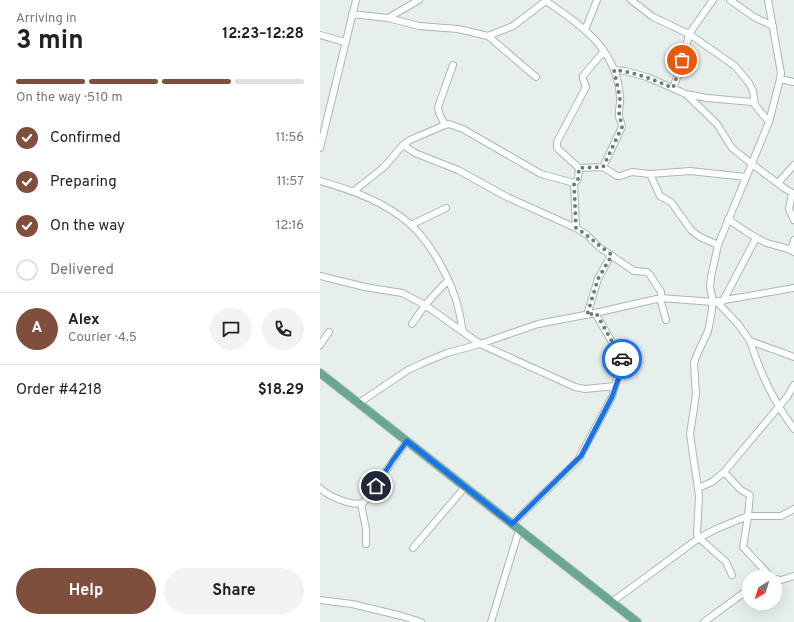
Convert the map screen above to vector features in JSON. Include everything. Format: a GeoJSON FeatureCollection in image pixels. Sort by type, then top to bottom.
{"type":"FeatureCollection","features":[{"type":"Feature","properties":{"kind":"main road"},"geometry":{"type":"LineString","coordinates":[[320,372],[637,622]]}},
{"type":"Feature","properties":{"kind":"street"},"geometry":{"type":"LineString","coordinates":[[320,148],[356,0]]}},
{"type":"Feature","properties":{"kind":"street"},"geometry":{"type":"LineString","coordinates":[[388,18],[419,0]]}},
{"type":"Feature","properties":{"kind":"street"},"geometry":{"type":"LineString","coordinates":[[488,36],[512,26],[546,0],[577,23],[604,51],[608,56],[614,70],[620,98],[619,117],[622,127],[603,167]]}},
{"type":"Feature","properties":{"kind":"street"},"geometry":{"type":"LineString","coordinates":[[584,30],[597,0]]}},
{"type":"Feature","properties":{"kind":"street"},"geometry":{"type":"LineString","coordinates":[[631,0],[660,21],[689,34],[734,66],[749,83],[753,91],[755,104],[769,122]]}},
{"type":"Feature","properties":{"kind":"street"},"geometry":{"type":"LineString","coordinates":[[673,88],[682,64],[689,34],[713,0]]}},
{"type":"Feature","properties":{"kind":"street"},"geometry":{"type":"LineString","coordinates":[[730,0],[754,17],[773,26]]}},
{"type":"Feature","properties":{"kind":"street"},"geometry":{"type":"LineString","coordinates":[[768,0],[780,78],[769,122],[718,245],[710,286],[718,302],[738,324],[750,341],[758,367],[778,407],[794,429]]}},
{"type":"Feature","properties":{"kind":"street"},"geometry":{"type":"LineString","coordinates":[[352,14],[388,18],[419,26],[458,29],[488,36],[536,77]]}},
{"type":"Feature","properties":{"kind":"street"},"geometry":{"type":"LineString","coordinates":[[320,36],[345,42]]}},
{"type":"Feature","properties":{"kind":"street"},"geometry":{"type":"LineString","coordinates":[[604,51],[583,76],[586,87],[557,142],[557,148],[579,168],[603,167],[617,176],[632,172],[650,174],[690,171],[746,177]]}},
{"type":"Feature","properties":{"kind":"street"},"geometry":{"type":"LineString","coordinates":[[445,125],[438,113],[438,108],[453,65]]}},
{"type":"Feature","properties":{"kind":"street"},"geometry":{"type":"LineString","coordinates":[[614,70],[625,71],[647,77],[686,94],[708,98],[752,102],[755,104]]}},
{"type":"Feature","properties":{"kind":"street"},"geometry":{"type":"LineString","coordinates":[[780,78],[794,82]]}},
{"type":"Feature","properties":{"kind":"street"},"geometry":{"type":"LineString","coordinates":[[686,94],[717,124],[732,148],[793,193],[789,209],[794,220]]}},
{"type":"Feature","properties":{"kind":"street"},"geometry":{"type":"LineString","coordinates":[[354,191],[384,167],[403,145],[410,140],[450,124],[463,129],[541,174],[574,183]]}},
{"type":"Feature","properties":{"kind":"street"},"geometry":{"type":"LineString","coordinates":[[403,145],[415,153],[458,170],[507,197],[576,228],[587,235],[600,247],[634,270],[644,271],[650,274],[661,292],[666,320]]}},
{"type":"Feature","properties":{"kind":"street"},"geometry":{"type":"LineString","coordinates":[[778,183],[794,165]]}},
{"type":"Feature","properties":{"kind":"street"},"geometry":{"type":"LineString","coordinates":[[576,228],[574,183],[578,179],[579,168]]}},
{"type":"Feature","properties":{"kind":"street"},"geometry":{"type":"LineString","coordinates":[[650,174],[660,196],[671,202],[691,230],[700,237],[718,245]]}},
{"type":"Feature","properties":{"kind":"street"},"geometry":{"type":"LineString","coordinates":[[320,181],[354,191],[382,205],[411,225],[432,252],[448,280],[460,312],[463,332]]}},
{"type":"Feature","properties":{"kind":"street"},"geometry":{"type":"LineString","coordinates":[[411,225],[446,208]]}},
{"type":"Feature","properties":{"kind":"street"},"geometry":{"type":"LineString","coordinates":[[728,219],[756,238],[776,246],[793,251],[794,240]]}},
{"type":"Feature","properties":{"kind":"street"},"geometry":{"type":"LineString","coordinates":[[732,575],[726,562],[699,538],[697,530],[699,496],[690,434],[696,395],[694,363],[708,331],[718,302],[756,238]]}},
{"type":"Feature","properties":{"kind":"street"},"geometry":{"type":"LineString","coordinates":[[587,315],[598,279],[612,255]]}},
{"type":"Feature","properties":{"kind":"street"},"geometry":{"type":"LineString","coordinates":[[320,276],[366,287],[402,293],[425,305],[480,344],[575,387],[585,389],[615,386]]}},
{"type":"Feature","properties":{"kind":"street"},"geometry":{"type":"LineString","coordinates":[[412,324],[425,305],[448,280]]}},
{"type":"Feature","properties":{"kind":"street"},"geometry":{"type":"LineString","coordinates":[[359,403],[402,374],[423,363],[447,353],[480,344],[538,324],[587,315],[661,298],[718,302],[743,296],[794,288]]}},
{"type":"Feature","properties":{"kind":"street"},"geometry":{"type":"LineString","coordinates":[[512,524],[578,460],[612,397],[623,365],[622,358],[596,313]]}},
{"type":"Feature","properties":{"kind":"street"},"geometry":{"type":"LineString","coordinates":[[320,345],[329,332]]}},
{"type":"Feature","properties":{"kind":"street"},"geometry":{"type":"LineString","coordinates":[[750,341],[794,357]]}},
{"type":"Feature","properties":{"kind":"street"},"geometry":{"type":"LineString","coordinates":[[698,488],[706,485],[724,472],[778,407],[794,385]]}},
{"type":"Feature","properties":{"kind":"street"},"geometry":{"type":"LineString","coordinates":[[321,492],[356,505],[361,504],[368,499],[407,441]]}},
{"type":"Feature","properties":{"kind":"street"},"geometry":{"type":"LineString","coordinates":[[724,472],[741,490],[750,495],[743,547],[762,570]]}},
{"type":"Feature","properties":{"kind":"street"},"geometry":{"type":"LineString","coordinates":[[413,548],[465,487]]}},
{"type":"Feature","properties":{"kind":"street"},"geometry":{"type":"LineString","coordinates":[[361,504],[366,529],[366,544]]}},
{"type":"Feature","properties":{"kind":"street"},"geometry":{"type":"LineString","coordinates":[[612,602],[699,538],[716,528],[748,516],[780,516],[793,512]]}},
{"type":"Feature","properties":{"kind":"street"},"geometry":{"type":"LineString","coordinates":[[491,622],[519,530]]}},
{"type":"Feature","properties":{"kind":"street"},"geometry":{"type":"LineString","coordinates":[[782,580],[794,576]]}},
{"type":"Feature","properties":{"kind":"street"},"geometry":{"type":"LineString","coordinates":[[704,622],[742,594]]}},
{"type":"Feature","properties":{"kind":"street"},"geometry":{"type":"LineString","coordinates":[[320,600],[352,604],[421,622]]}},
{"type":"Feature","properties":{"kind":"way so far"},"geometry":{"type":"LineString","coordinates":[[622,359],[596,313],[587,315],[598,279],[612,255],[576,228],[574,183],[578,179],[579,168],[603,167],[622,127],[619,117],[620,98],[618,83],[614,70],[625,71],[647,77],[673,88],[682,64],[682,60]]}},
{"type":"Feature","properties":{"kind":"route"},"geometry":{"type":"LineString","coordinates":[[376,486],[407,441],[512,524],[581,456],[612,397],[623,365],[622,359]]}}]}
